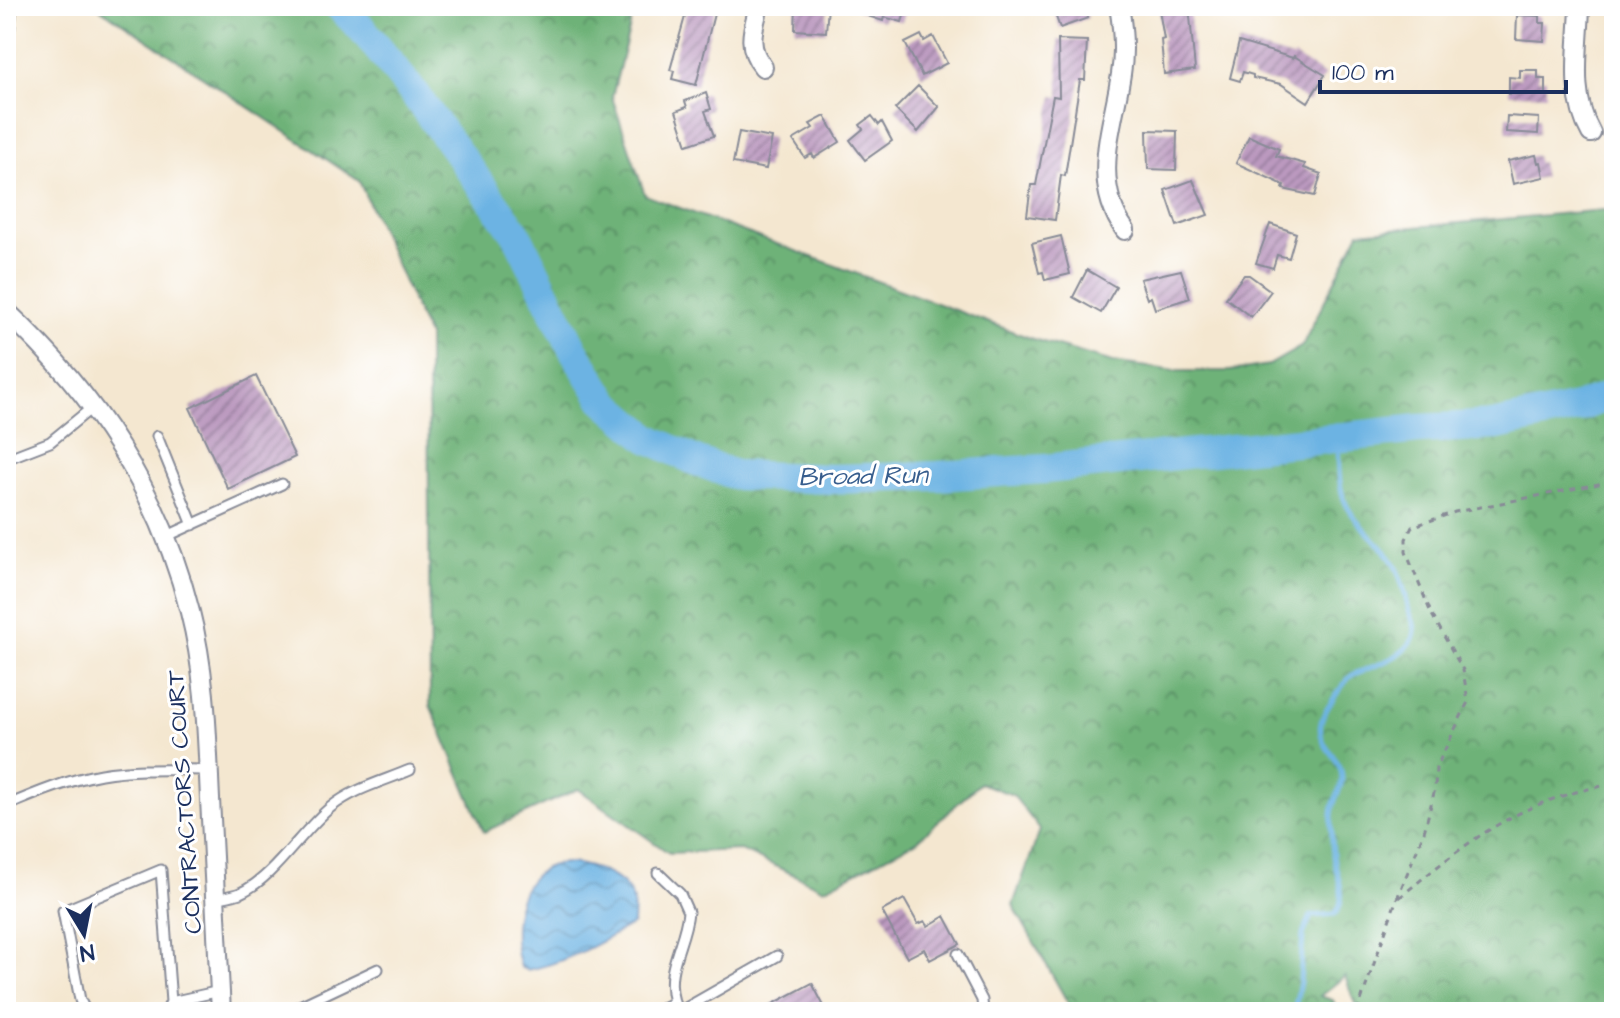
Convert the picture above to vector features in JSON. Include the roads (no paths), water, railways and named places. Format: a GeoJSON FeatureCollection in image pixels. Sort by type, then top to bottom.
{"type":"FeatureCollection","features":[{"type":"Feature","properties":{"kind":"street"},"geometry":{"type":"LineString","coordinates":[[759,6],[751,36],[752,47],[763,67]]}},
{"type":"Feature","properties":{"kind":"street"},"geometry":{"type":"LineString","coordinates":[[1119,6],[1124,51],[1104,168],[1109,203],[1125,230]]}},
{"type":"Feature","properties":{"kind":"street"},"geometry":{"type":"LineString","coordinates":[[1580,6],[1577,88],[1579,106],[1591,133]]}},
{"type":"Feature","properties":{"kind":"street","name":"CONTRACTORS COURT"},"geometry":{"type":"LineString","coordinates":[[6,311],[55,360],[94,406],[124,449],[165,537],[191,613],[205,698],[221,1012]]}},
{"type":"Feature","properties":{"kind":"lane"},"geometry":{"type":"LineString","coordinates":[[6,65],[12,6]]}},
{"type":"Feature","properties":{"kind":"lane"},"geometry":{"type":"LineString","coordinates":[[6,459],[50,442],[94,406]]}},
{"type":"Feature","properties":{"kind":"lane"},"geometry":{"type":"LineString","coordinates":[[157,436],[193,525]]}},
{"type":"Feature","properties":{"kind":"lane"},"geometry":{"type":"LineString","coordinates":[[165,537],[282,484]]}},
{"type":"Feature","properties":{"kind":"lane"},"geometry":{"type":"LineString","coordinates":[[6,806],[43,790],[101,774],[208,770]]}},
{"type":"Feature","properties":{"kind":"lane"},"geometry":{"type":"LineString","coordinates":[[215,899],[239,893],[262,878],[313,822],[334,804],[410,770]]}},
{"type":"Feature","properties":{"kind":"lane"},"geometry":{"type":"LineString","coordinates":[[86,1012],[80,1000],[63,911],[161,870],[171,1002],[166,1012]]}},
{"type":"Feature","properties":{"kind":"lane"},"geometry":{"type":"LineString","coordinates":[[658,873],[680,894],[688,912],[670,980],[677,1009]]}},
{"type":"Feature","properties":{"kind":"lane"},"geometry":{"type":"LineString","coordinates":[[958,954],[982,1000],[983,1012]]}},
{"type":"Feature","properties":{"kind":"lane"},"geometry":{"type":"LineString","coordinates":[[655,1012],[677,1009],[777,956]]}},
{"type":"Feature","properties":{"kind":"lane"},"geometry":{"type":"LineString","coordinates":[[287,1012],[378,969]]}},
{"type":"Feature","properties":{"kind":"lane"},"geometry":{"type":"LineString","coordinates":[[171,1002],[220,991]]}},
{"type":"Feature","properties":{"kind":"water"},"geometry":{"type":"Polygon","coordinates":[[[571,863],[597,869],[622,883],[633,901],[633,924],[568,958],[526,970],[520,967],[515,941],[520,899],[534,876],[545,868],[571,863]]]}},
{"type":"Feature","properties":{"kind":"waterway","name":"Broad Run"},"geometry":{"type":"LineString","coordinates":[[339,6],[364,31],[416,96],[516,233],[573,349],[605,401],[648,438],[735,475],[832,479],[1045,469],[1419,429],[1497,425],[1577,408],[1614,394]]}},
{"type":"Feature","properties":{"kind":"waterway"},"geometry":{"type":"LineString","coordinates":[[1294,1012],[1300,982],[1303,935],[1311,916],[1335,914],[1341,900],[1331,825],[1342,778],[1338,764],[1322,739],[1322,718],[1350,677],[1400,653],[1413,639],[1415,630],[1396,567],[1387,552],[1357,521],[1343,497],[1338,438]]}}]}
